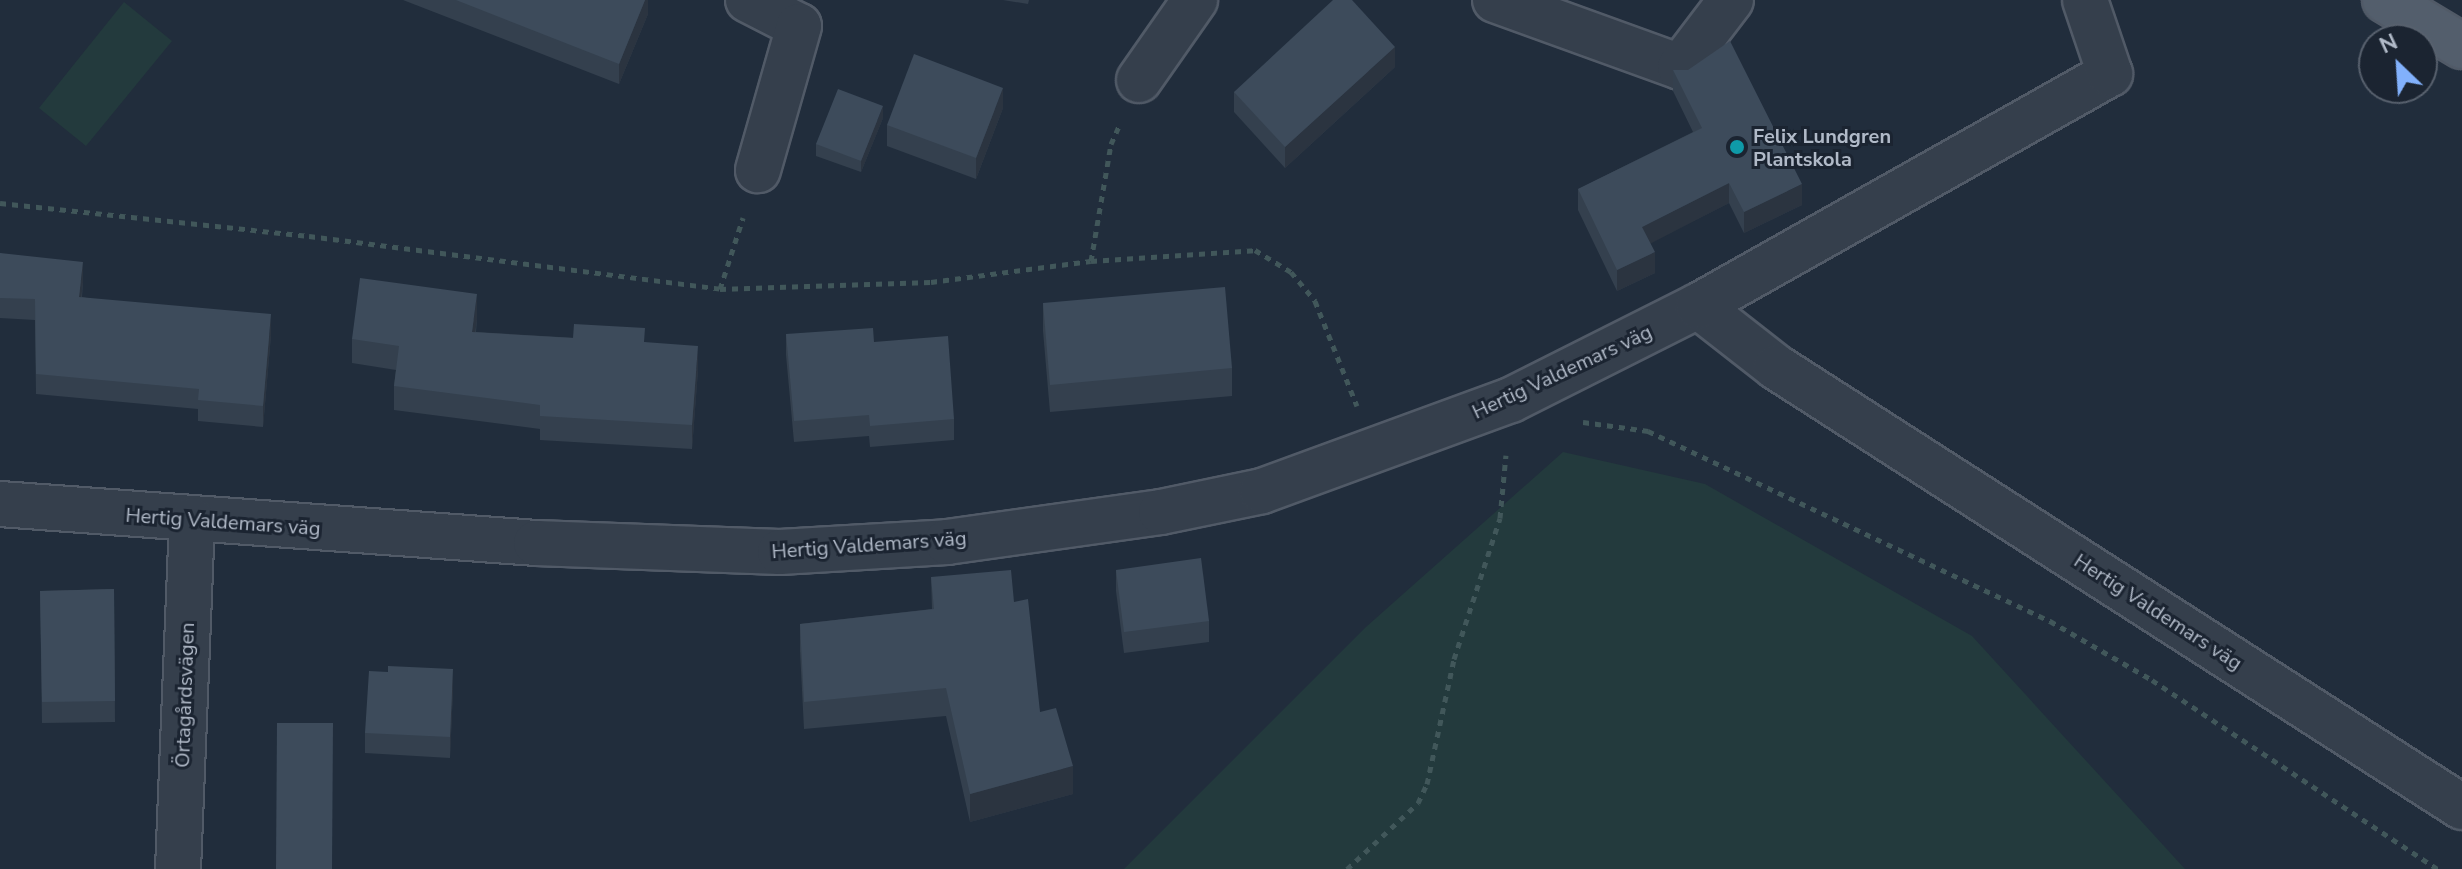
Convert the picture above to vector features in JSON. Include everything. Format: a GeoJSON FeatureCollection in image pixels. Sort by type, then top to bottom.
{"type":"FeatureCollection","features":[{"type":"Feature","properties":{"kind":"main road"},"geometry":{"type":"LineString","coordinates":[[2385,0],[2462,46]]}},
{"type":"Feature","properties":{"kind":"street"},"geometry":{"type":"LineString","coordinates":[[748,0],[799,26],[758,170]]}},
{"type":"Feature","properties":{"kind":"street"},"geometry":{"type":"LineString","coordinates":[[1139,80],[1195,0]]}},
{"type":"Feature","properties":{"kind":"street"},"geometry":{"type":"LineString","coordinates":[[1495,0],[1680,67],[1731,0]]}},
{"type":"Feature","properties":{"kind":"street","name":"Hertig Valdemars väg"},"geometry":{"type":"LineString","coordinates":[[0,504],[536,543],[795,551],[947,542],[1161,512],[1262,491],[1511,400],[1698,306],[2110,74],[2085,0]]}},
{"type":"Feature","properties":{"kind":"street","name":"Hertig Valdemars väg"},"geometry":{"type":"LineString","coordinates":[[1698,306],[1776,367],[2462,807]]}},
{"type":"Feature","properties":{"kind":"street","name":"Örtagårdsvägen"},"geometry":{"type":"LineString","coordinates":[[178,869],[192,520]]}},
{"type":"Feature","properties":{"kind":"path"},"geometry":{"type":"LineString","coordinates":[[1091,261],[1111,144],[1139,80]]}},
{"type":"Feature","properties":{"kind":"path"},"geometry":{"type":"LineString","coordinates":[[720,289],[758,170]]}},
{"type":"Feature","properties":{"kind":"path"},"geometry":{"type":"LineString","coordinates":[[0,203],[309,236],[720,289],[931,282],[1091,261],[1255,250],[1291,272],[1315,301],[1334,341],[1373,451]]}},
{"type":"Feature","properties":{"kind":"path"},"geometry":{"type":"LineString","coordinates":[[1347,869],[1418,803],[1427,784],[1454,659],[1500,518],[1511,400],[1608,429],[1648,431],[2050,621],[2152,680],[2438,869]]}},
{"type":"Feature","properties":{"kind":"green space"},"geometry":{"type":"Polygon","coordinates":[[[124,2],[172,41],[86,146],[39,108],[124,2]]]}},
{"type":"Feature","properties":{"kind":"green space"},"geometry":{"type":"Polygon","coordinates":[[[1563,452],[1705,484],[1972,636],[2185,869],[1124,869],[1366,627],[1563,452]]]}},
{"type":"Feature","properties":{"kind":"building"},"geometry":{"type":"Polygon","coordinates":[[[456,0],[645,0],[619,64],[456,0]]]}},
{"type":"Feature","properties":{"kind":"building"},"geometry":{"type":"Polygon","coordinates":[[[1333,0],[1352,0],[1395,47],[1285,147],[1234,92],[1333,0]]]}},
{"type":"Feature","properties":{"kind":"building"},"geometry":{"type":"Polygon","coordinates":[[[1730,41],[1802,184],[1744,212],[1729,183],[1642,227],[1655,252],[1617,270],[1578,189],[1702,128],[1673,70],[1688,70],[1730,41]]]}},
{"type":"Feature","properties":{"kind":"building"},"geometry":{"type":"Polygon","coordinates":[[[914,54],[1003,88],[976,158],[887,125],[914,54]]]}},
{"type":"Feature","properties":{"kind":"building"},"geometry":{"type":"Polygon","coordinates":[[[838,89],[883,106],[861,161],[816,144],[838,89]]]}},
{"type":"Feature","properties":{"kind":"building"},"geometry":{"type":"Polygon","coordinates":[[[0,253],[83,262],[79,297],[271,314],[263,406],[198,400],[199,389],[36,374],[35,299],[0,298],[0,253]]]}},
{"type":"Feature","properties":{"kind":"building"},"geometry":{"type":"Polygon","coordinates":[[[360,278],[477,294],[472,332],[573,338],[574,324],[645,328],[644,342],[698,346],[692,425],[540,416],[540,405],[394,386],[399,346],[352,339],[360,278]]]}},
{"type":"Feature","properties":{"kind":"building"},"geometry":{"type":"Polygon","coordinates":[[[1225,287],[1232,368],[1050,385],[1043,303],[1225,287]]]}},
{"type":"Feature","properties":{"kind":"building"},"geometry":{"type":"Polygon","coordinates":[[[873,328],[874,342],[948,336],[954,419],[870,426],[869,415],[794,421],[786,334],[873,328]]]}},
{"type":"Feature","properties":{"kind":"building"},"geometry":{"type":"Polygon","coordinates":[[[1201,558],[1209,621],[1124,632],[1116,570],[1201,558]]]}},
{"type":"Feature","properties":{"kind":"building"},"geometry":{"type":"Polygon","coordinates":[[[1011,570],[1014,602],[1028,599],[1040,712],[1056,708],[1073,766],[970,794],[946,688],[804,702],[800,624],[934,609],[931,577],[1011,570]]]}},
{"type":"Feature","properties":{"kind":"building"},"geometry":{"type":"Polygon","coordinates":[[[114,589],[115,701],[42,702],[40,591],[114,589]]]}},
{"type":"Feature","properties":{"kind":"building"},"geometry":{"type":"Polygon","coordinates":[[[388,666],[453,669],[450,737],[365,733],[369,671],[388,672],[388,666]]]}},
{"type":"Feature","properties":{"kind":"building"},"geometry":{"type":"Polygon","coordinates":[[[277,723],[333,723],[332,869],[276,869],[277,723]]]}},
{"type":"Feature","properties":{"kind":"place","name":"Felix Lundgren Plantskola"},"geometry":{"type":"Point","coordinates":[1737,147]}}]}
